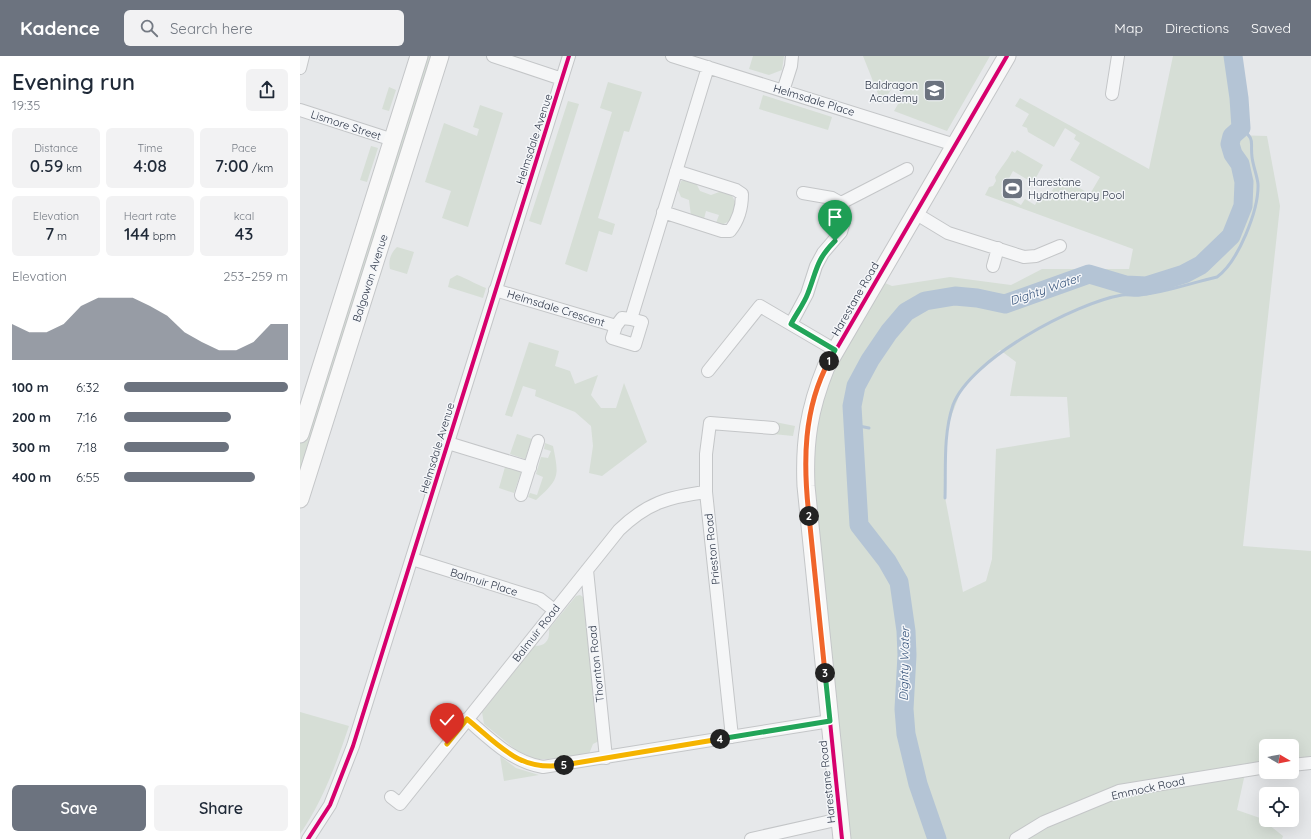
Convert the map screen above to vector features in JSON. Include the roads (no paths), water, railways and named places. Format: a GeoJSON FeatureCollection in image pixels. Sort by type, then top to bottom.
{"type":"FeatureCollection","features":[{"type":"Feature","properties":{"kind":"street"},"geometry":{"type":"LineString","coordinates":[[300,68],[303,56]]}},
{"type":"Feature","properties":{"kind":"street","name":"Balgowan Avenue"},"geometry":{"type":"LineString","coordinates":[[300,434],[419,56]]}},
{"type":"Feature","properties":{"kind":"street","name":"Balgowan Avenue"},"geometry":{"type":"LineString","coordinates":[[300,499],[440,56]]}},
{"type":"Feature","properties":{"kind":"street"},"geometry":{"type":"LineString","coordinates":[[493,56],[562,79]]}},
{"type":"Feature","properties":{"kind":"street","name":"Helmsdale Avenue"},"geometry":{"type":"LineString","coordinates":[[308,839],[330,805],[343,776],[569,56]]}},
{"type":"Feature","properties":{"kind":"street","name":"Helmsdale Place"},"geometry":{"type":"LineString","coordinates":[[672,56],[955,145]]}},
{"type":"Feature","properties":{"kind":"street"},"geometry":{"type":"LineString","coordinates":[[783,91],[791,66],[792,56]]}},
{"type":"Feature","properties":{"kind":"street","name":"Harestane Road"},"geometry":{"type":"LineString","coordinates":[[842,839],[806,486],[805,456],[808,424],[815,395],[826,367],[835,350],[1007,56]]}},
{"type":"Feature","properties":{"kind":"street"},"geometry":{"type":"LineString","coordinates":[[1112,94],[1118,56]]}},
{"type":"Feature","properties":{"kind":"street"},"geometry":{"type":"LineString","coordinates":[[631,318],[708,67]]}},
{"type":"Feature","properties":{"kind":"street","name":"Lismore Street"},"geometry":{"type":"LineString","coordinates":[[300,110],[393,140]]}},
{"type":"Feature","properties":{"kind":"street"},"geometry":{"type":"LineString","coordinates":[[840,203],[907,169]]}},
{"type":"Feature","properties":{"kind":"street"},"geometry":{"type":"LineString","coordinates":[[663,212],[722,231],[730,231],[735,225],[742,202],[742,194],[736,190],[676,171]]}},
{"type":"Feature","properties":{"kind":"street"},"geometry":{"type":"LineString","coordinates":[[791,324],[807,294],[816,266],[823,253],[841,232],[844,222],[844,212],[840,203],[832,198],[803,193]]}},
{"type":"Feature","properties":{"kind":"street"},"geometry":{"type":"LineString","coordinates":[[915,213],[948,234],[1029,257],[1050,251],[1060,246]]}},
{"type":"Feature","properties":{"kind":"street"},"geometry":{"type":"LineString","coordinates":[[993,266],[998,248]]}},
{"type":"Feature","properties":{"kind":"street","name":"Helmsdale Crescent"},"geometry":{"type":"LineString","coordinates":[[496,290],[616,326]]}},
{"type":"Feature","properties":{"kind":"street"},"geometry":{"type":"LineString","coordinates":[[708,372],[760,306],[835,350]]}},
{"type":"Feature","properties":{"kind":"street","name":"Helmsdale Crescent"},"geometry":{"type":"LineString","coordinates":[[622,318],[631,318],[642,322],[635,345],[612,338],[616,326],[622,318]]}},
{"type":"Feature","properties":{"kind":"street","name":"Prieston Road"},"geometry":{"type":"LineString","coordinates":[[732,737],[706,492],[706,454],[710,423],[773,428]]}},
{"type":"Feature","properties":{"kind":"street"},"geometry":{"type":"LineString","coordinates":[[521,495],[538,441]]}},
{"type":"Feature","properties":{"kind":"street","name":"Helmsdale Avenue"},"geometry":{"type":"LineString","coordinates":[[448,443],[530,468]]}},
{"type":"Feature","properties":{"kind":"street","name":"Balmuir Road"},"geometry":{"type":"LineString","coordinates":[[391,797],[400,804],[554,610],[619,530],[634,515],[661,500],[706,492]]}},
{"type":"Feature","properties":{"kind":"street","name":"Balmuir Place"},"geometry":{"type":"LineString","coordinates":[[412,559],[540,599],[554,610]]}},
{"type":"Feature","properties":{"kind":"street","name":"Thornton Road"},"geometry":{"type":"LineString","coordinates":[[587,570],[606,758]]}},
{"type":"Feature","properties":{"kind":"street"},"geometry":{"type":"LineString","coordinates":[[467,719],[518,760],[530,765],[543,767],[830,721]]}},
{"type":"Feature","properties":{"kind":"street"},"geometry":{"type":"LineString","coordinates":[[1299,764],[1311,763]]}},
{"type":"Feature","properties":{"kind":"street","name":"Emmock Road"},"geometry":{"type":"LineString","coordinates":[[1016,839],[1044,822],[1119,791],[1259,768]]}},
{"type":"Feature","properties":{"kind":"street"},"geometry":{"type":"LineString","coordinates":[[751,839],[840,819]]}},
{"type":"Feature","properties":{"kind":"waterway","name":"Dighty Water"},"geometry":{"type":"LineString","coordinates":[[937,839],[918,784],[906,734],[904,709],[907,655],[906,631],[899,582],[887,561],[859,525],[852,406],[856,386],[870,360],[889,332],[906,312],[925,301],[955,296],[977,298],[1005,304],[1089,274],[1126,285],[1146,286],[1184,274],[1201,265],[1231,236],[1243,206],[1244,182],[1240,164],[1233,154],[1230,144],[1232,136],[1241,128],[1239,98],[1233,56]]}},
{"type":"Feature","properties":{"kind":"waterway","name":"Dighty Water"},"geometry":{"type":"LineString","coordinates":[[945,498],[946,439],[953,405],[963,387],[980,370],[1002,352],[1052,321],[1102,300],[1122,295],[1150,294],[1169,290],[1217,277],[1225,270],[1246,235],[1255,207],[1257,195],[1258,184],[1253,160],[1251,138],[1241,128]]}},
{"type":"Feature","properties":{"kind":"waterway","name":"Dighty Water"},"geometry":{"type":"LineString","coordinates":[[854,425],[869,428]]}},
{"type":"Feature","properties":{"kind":"place","name":"Baldragon Academy"},"geometry":{"type":"Point","coordinates":[934,91]}},
{"type":"Feature","properties":{"kind":"place","name":"Harestane Hydrotherapy Pool"},"geometry":{"type":"Point","coordinates":[1012,188]}}]}
